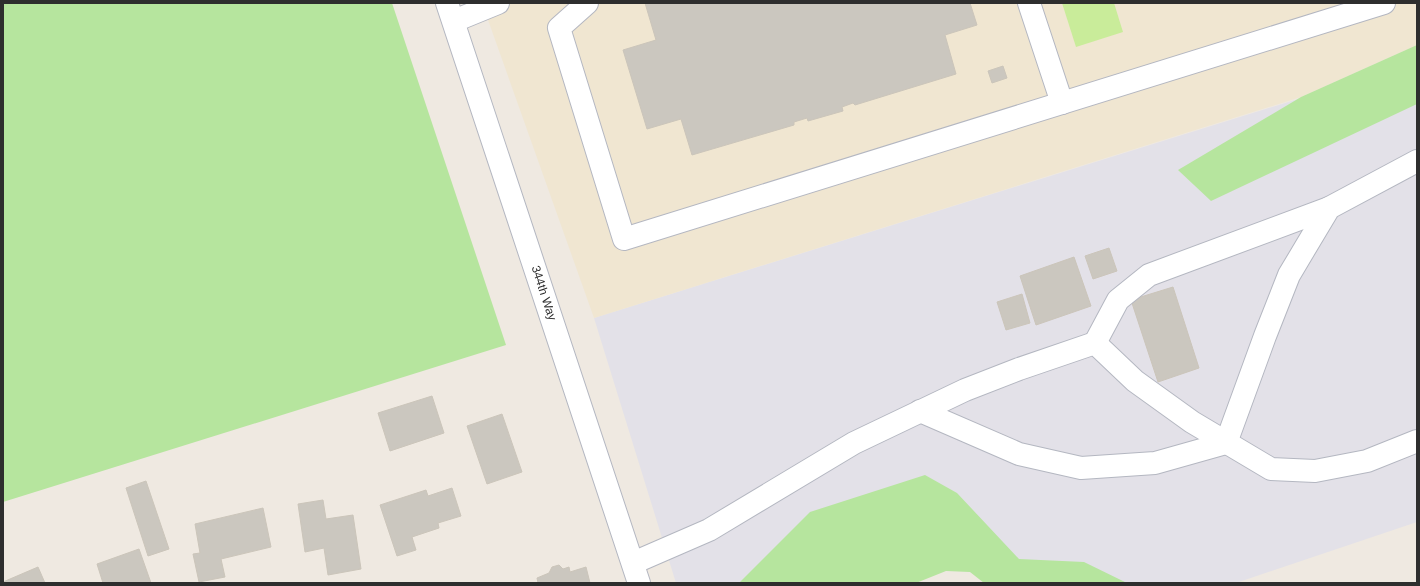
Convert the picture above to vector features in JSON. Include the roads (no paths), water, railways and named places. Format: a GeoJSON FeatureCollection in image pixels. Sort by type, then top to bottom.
{"type":"FeatureCollection","features":[{"type":"Feature","properties":{"kind":"street"},"geometry":{"type":"LineString","coordinates":[[451,12],[498,3]]}},
{"type":"Feature","properties":{"kind":"street"},"geometry":{"type":"LineString","coordinates":[[588,3],[559,28],[624,239],[1384,3]]}},
{"type":"Feature","properties":{"kind":"street"},"geometry":{"type":"LineString","coordinates":[[1029,3],[1062,103]]}},
{"type":"Feature","properties":{"kind":"street","name":"344th Way"},"geometry":{"type":"LineString","coordinates":[[451,12],[636,573]]}},
{"type":"Feature","properties":{"kind":"street"},"geometry":{"type":"LineString","coordinates":[[636,573],[854,443],[965,390],[1019,368],[1095,343],[1118,300],[1149,275],[1329,208],[1417,161]]}},
{"type":"Feature","properties":{"kind":"street"},"geometry":{"type":"LineString","coordinates":[[1226,443],[1289,275],[1329,208]]}},
{"type":"Feature","properties":{"kind":"street"},"geometry":{"type":"LineString","coordinates":[[1095,343],[1135,381],[1192,422],[1271,468],[1315,471],[1367,461],[1417,440]]}},
{"type":"Feature","properties":{"kind":"street"},"geometry":{"type":"LineString","coordinates":[[920,411],[1019,454],[1081,468],[1155,463],[1226,443]]}}]}
